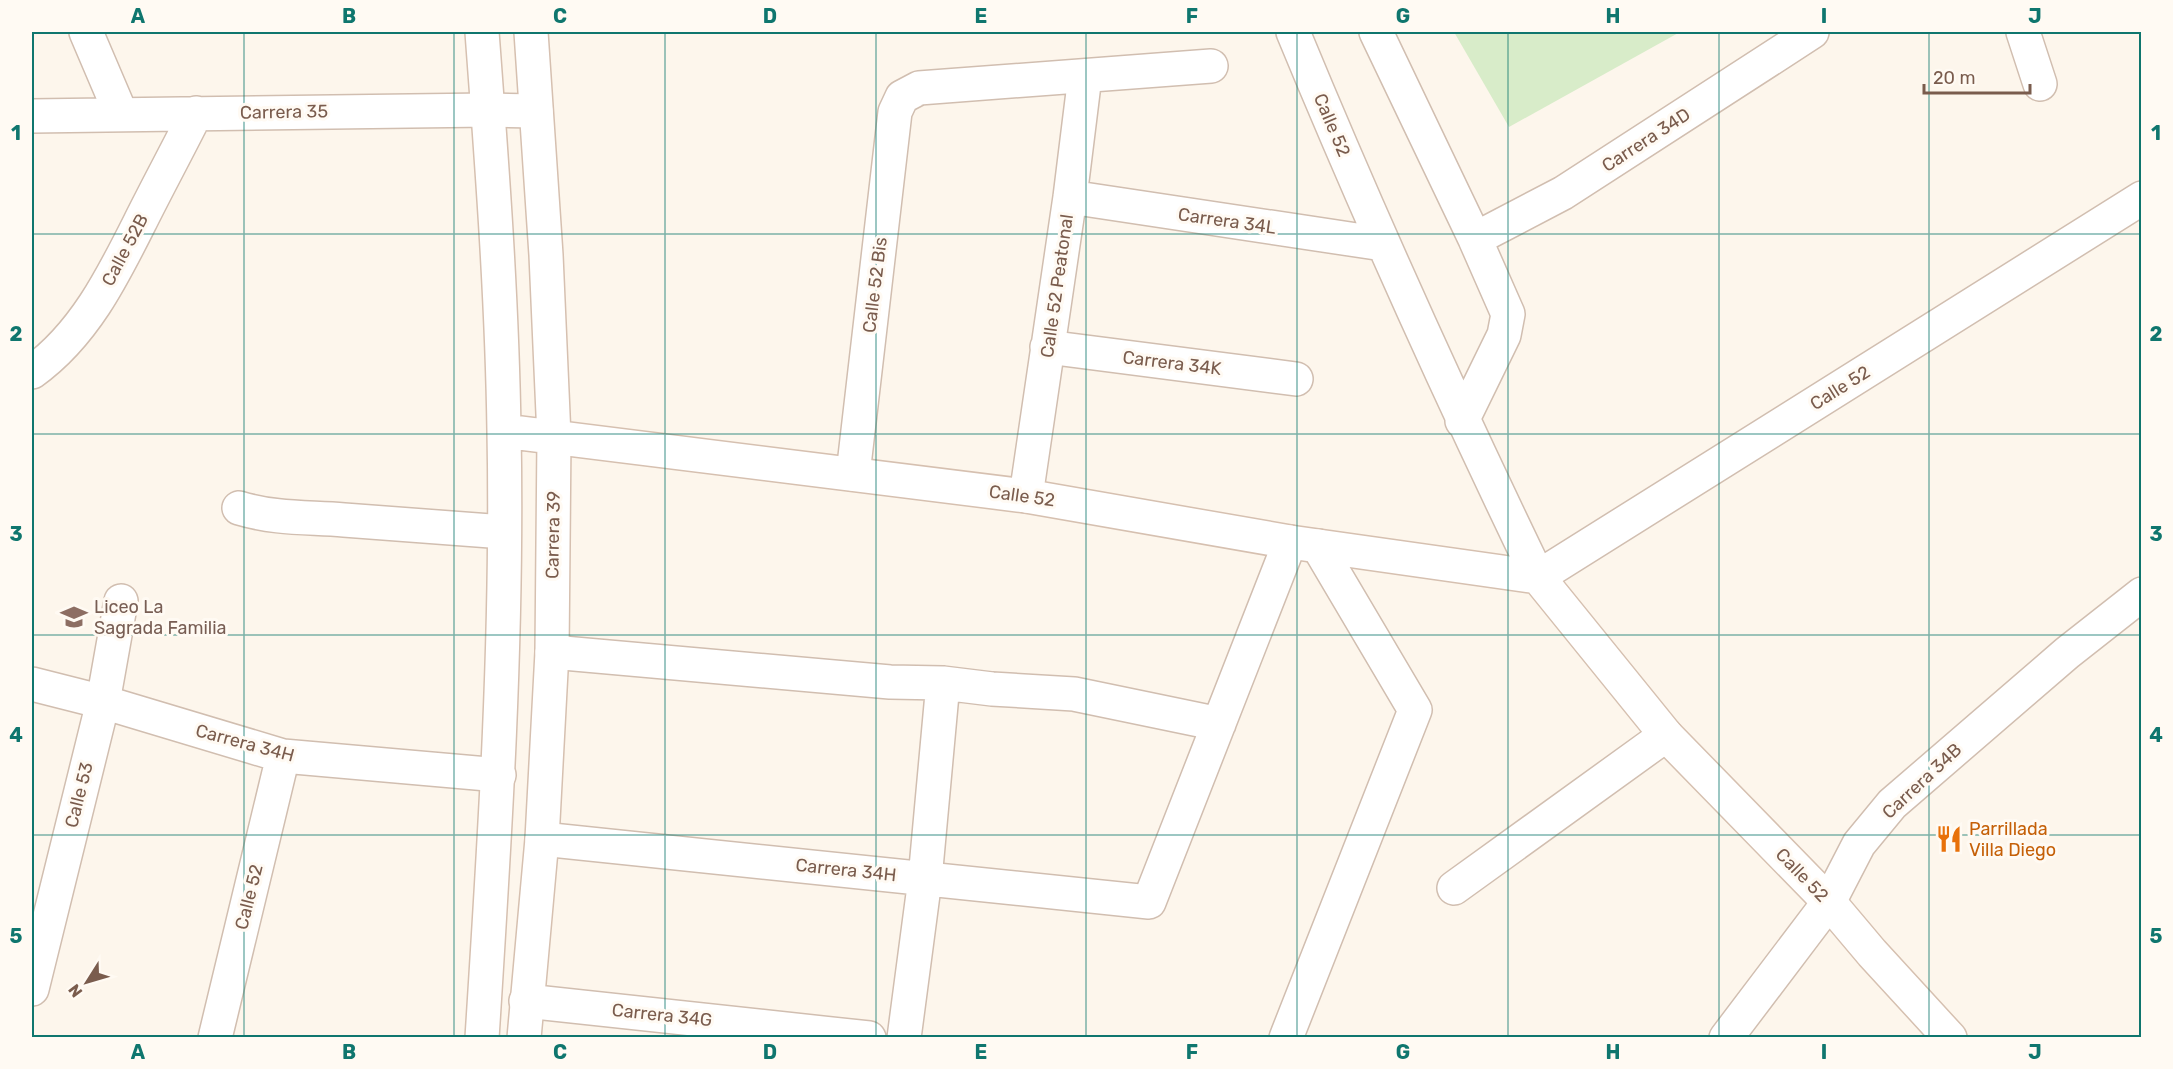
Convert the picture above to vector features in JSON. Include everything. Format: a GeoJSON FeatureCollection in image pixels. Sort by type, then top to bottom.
{"type":"FeatureCollection","features":[{"type":"Feature","properties":{"kind":"street"},"geometry":{"type":"LineString","coordinates":[[86,32],[121,114]]}},
{"type":"Feature","properties":{"kind":"street"},"geometry":{"type":"LineString","coordinates":[[482,32],[498,250],[504,431],[499,775],[482,1038]]}},
{"type":"Feature","properties":{"kind":"street","name":"Carrera 39"},"geometry":{"type":"LineString","coordinates":[[524,1038],[542,838],[552,652],[554,437],[546,255],[531,32]]}},
{"type":"Feature","properties":{"kind":"street","name":"Calle 52"},"geometry":{"type":"LineString","coordinates":[[1293,32],[1383,244],[1462,421],[1538,576],[1666,735],[1829,902],[1950,1038]]}},
{"type":"Feature","properties":{"kind":"street"},"geometry":{"type":"LineString","coordinates":[[1376,32],[1475,239],[1508,314],[1504,335],[1462,421]]}},
{"type":"Feature","properties":{"kind":"street","name":"Carrera 34D"},"geometry":{"type":"LineString","coordinates":[[1475,239],[1563,193],[1812,32]]}},
{"type":"Feature","properties":{"kind":"street"},"geometry":{"type":"LineString","coordinates":[[2023,32],[2040,84]]}},
{"type":"Feature","properties":{"kind":"street"},"geometry":{"type":"LineString","coordinates":[[1085,76],[1211,66]]}},
{"type":"Feature","properties":{"kind":"street","name":"Calle 52 Bis"},"geometry":{"type":"LineString","coordinates":[[853,474],[896,112],[902,97],[920,88],[1085,76]]}},
{"type":"Feature","properties":{"kind":"street","name":"Calle 52 Peatonal"},"geometry":{"type":"LineString","coordinates":[[1026,496],[1070,197],[1085,76]]}},
{"type":"Feature","properties":{"kind":"street","name":"Carrera 35"},"geometry":{"type":"LineString","coordinates":[[32,116],[536,111]]}},
{"type":"Feature","properties":{"kind":"street","name":"Calle 52B"},"geometry":{"type":"LineString","coordinates":[[32,372],[81,325],[113,276],[196,113]]}},
{"type":"Feature","properties":{"kind":"street","name":"Carrera 34L"},"geometry":{"type":"LineString","coordinates":[[1070,197],[1383,244]]}},
{"type":"Feature","properties":{"kind":"street","name":"Calle 52"},"geometry":{"type":"LineString","coordinates":[[504,431],[1026,496],[1304,544],[1538,576],[2142,198]]}},
{"type":"Feature","properties":{"kind":"street","name":"Carrera 34K"},"geometry":{"type":"LineString","coordinates":[[1047,348],[1296,379]]}},
{"type":"Feature","properties":{"kind":"street"},"geometry":{"type":"LineString","coordinates":[[239,508],[285,518],[504,532]]}},
{"type":"Feature","properties":{"kind":"street"},"geometry":{"type":"LineString","coordinates":[[552,652],[890,682],[944,683],[993,689],[1074,694],[1219,724],[1304,544]]}},
{"type":"Feature","properties":{"kind":"street"},"geometry":{"type":"LineString","coordinates":[[1286,1038],[1415,710],[1304,544]]}},
{"type":"Feature","properties":{"kind":"street","name":"Carrera 34B"},"geometry":{"type":"LineString","coordinates":[[1726,1038],[1829,902],[1859,844],[1892,804],[2067,653],[2142,594]]}},
{"type":"Feature","properties":{"kind":"street","name":"Calle 53"},"geometry":{"type":"LineString","coordinates":[[32,989],[102,702],[121,601]]}},
{"type":"Feature","properties":{"kind":"street"},"geometry":{"type":"LineString","coordinates":[[904,1038],[925,879],[944,683]]}},
{"type":"Feature","properties":{"kind":"street","name":"Carrera 34H"},"geometry":{"type":"LineString","coordinates":[[32,684],[102,702],[283,756],[499,775]]}},
{"type":"Feature","properties":{"kind":"street","name":"Carrera 34H"},"geometry":{"type":"LineString","coordinates":[[542,838],[1149,902],[1219,724]]}},
{"type":"Feature","properties":{"kind":"street"},"geometry":{"type":"LineString","coordinates":[[1454,888],[1666,735]]}},
{"type":"Feature","properties":{"kind":"street","name":"Calle 52"},"geometry":{"type":"LineString","coordinates":[[215,1038],[283,756]]}},
{"type":"Feature","properties":{"kind":"street","name":"Carrera 34G"},"geometry":{"type":"LineString","coordinates":[[526,1001],[869,1038]]}},
{"type":"Feature","properties":{"kind":"green space"},"geometry":{"type":"Polygon","coordinates":[[[1454,32],[1680,32],[1509,127],[1454,32]]]}},
{"type":"Feature","properties":{"kind":"place","name":"Liceo La Sagrada Familia"},"geometry":{"type":"Point","coordinates":[74,617]}},
{"type":"Feature","properties":{"kind":"place","name":"Parrillada Villa Diego"},"geometry":{"type":"Point","coordinates":[1949,839]}}]}
